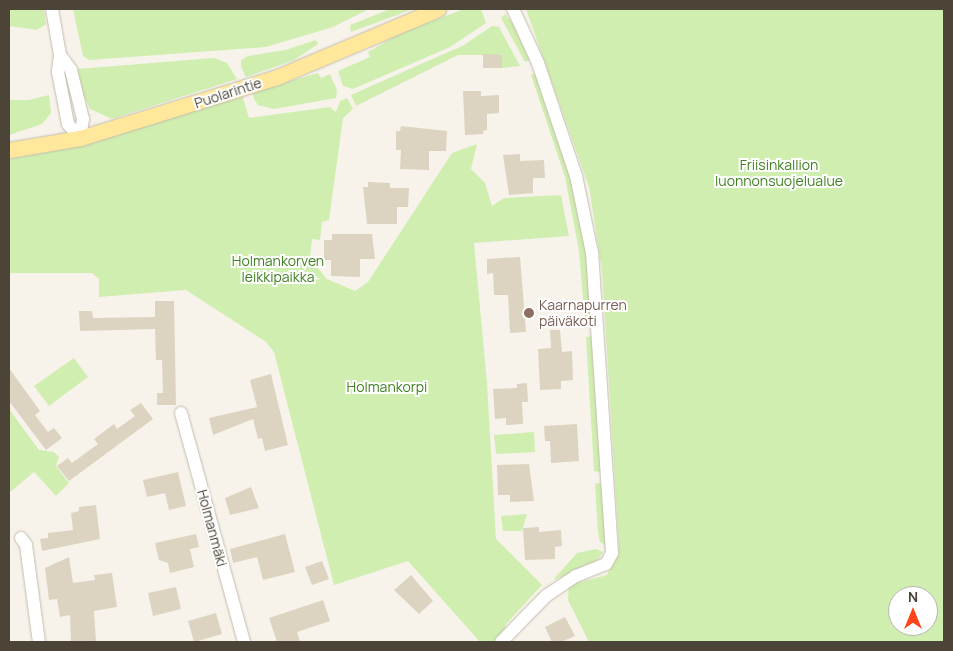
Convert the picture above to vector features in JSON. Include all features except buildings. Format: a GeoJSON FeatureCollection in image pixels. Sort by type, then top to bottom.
{"type":"FeatureCollection","features":[{"type":"Feature","properties":{"kind":"main road","name":"Puolarintie"},"geometry":{"type":"LineString","coordinates":[[9,150],[80,138],[277,77],[438,9]]}},
{"type":"Feature","properties":{"kind":"street"},"geometry":{"type":"LineString","coordinates":[[52,9],[60,55],[71,70],[84,120],[80,138]]}},
{"type":"Feature","properties":{"kind":"street"},"geometry":{"type":"LineString","coordinates":[[501,642],[546,596],[576,576],[606,564],[612,553],[590,244],[576,176],[538,63],[513,9]]}},
{"type":"Feature","properties":{"kind":"street","name":"Holmanmäki"},"geometry":{"type":"LineString","coordinates":[[181,413],[244,642]]}},
{"type":"Feature","properties":{"kind":"street"},"geometry":{"type":"LineString","coordinates":[[21,538],[26,545],[38,642]]}},
{"type":"Feature","properties":{"kind":"green space"},"geometry":{"type":"Polygon","coordinates":[[[9,9],[44,9],[46,24],[37,30],[9,26],[9,9]]]}},
{"type":"Feature","properties":{"kind":"green space"},"geometry":{"type":"Polygon","coordinates":[[[73,9],[369,9],[333,27],[266,47],[89,60],[83,56],[73,9]]]}},
{"type":"Feature","properties":{"kind":"green space"},"geometry":{"type":"Polygon","coordinates":[[[390,9],[413,9],[351,32],[350,25],[390,9]]]}},
{"type":"Feature","properties":{"kind":"green space"},"geometry":{"type":"Polygon","coordinates":[[[464,9],[481,9],[486,23],[450,47],[353,89],[343,86],[338,71],[370,57],[368,52],[399,34],[464,9]]]}},
{"type":"Feature","properties":{"kind":"green space","name":"Friisinkallion luonnonsuojelualue"},"geometry":{"type":"Polygon","coordinates":[[[526,9],[944,9],[944,642],[589,642],[568,600],[569,585],[607,575],[619,547],[602,270],[589,187],[526,9]]]}},
{"type":"Feature","properties":{"kind":"green space"},"geometry":{"type":"Polygon","coordinates":[[[505,14],[516,27],[532,59],[525,62],[501,18],[505,14]]]}},
{"type":"Feature","properties":{"kind":"green space"},"geometry":{"type":"Polygon","coordinates":[[[492,26],[499,27],[520,66],[502,68],[502,55],[458,55],[356,106],[351,95],[464,45],[492,26]]]}},
{"type":"Feature","properties":{"kind":"green space"},"geometry":{"type":"Polygon","coordinates":[[[316,40],[318,44],[294,60],[246,77],[241,67],[241,60],[248,56],[285,50],[316,40]]]}},
{"type":"Feature","properties":{"kind":"green space"},"geometry":{"type":"Polygon","coordinates":[[[214,58],[227,63],[237,79],[112,119],[90,109],[81,90],[77,69],[214,58]]]}},
{"type":"Feature","properties":{"kind":"green space"},"geometry":{"type":"Polygon","coordinates":[[[537,72],[571,173],[588,253],[593,316],[589,322],[585,322],[579,251],[565,177],[531,75],[537,72]]]}},
{"type":"Feature","properties":{"kind":"green space"},"geometry":{"type":"Polygon","coordinates":[[[318,73],[321,78],[330,74],[337,90],[336,98],[274,109],[258,105],[254,99],[252,92],[318,73]]]}},
{"type":"Feature","properties":{"kind":"green space"},"geometry":{"type":"Polygon","coordinates":[[[49,95],[51,113],[42,124],[9,135],[9,100],[29,100],[49,95]]]}},
{"type":"Feature","properties":{"kind":"green space","name":"Holmankorpi"},"geometry":{"type":"Polygon","coordinates":[[[242,95],[249,118],[330,107],[336,112],[340,101],[347,98],[353,109],[343,118],[329,220],[322,222],[320,240],[312,239],[309,266],[317,267],[327,279],[355,291],[368,282],[452,153],[477,144],[471,169],[485,183],[492,206],[504,198],[561,195],[569,236],[474,243],[487,383],[496,539],[542,585],[505,625],[507,631],[493,642],[480,642],[408,561],[334,585],[274,352],[266,342],[186,290],[99,297],[99,279],[92,273],[9,273],[9,159],[65,149],[242,95]]]}},
{"type":"Feature","properties":{"kind":"green space"},"geometry":{"type":"Polygon","coordinates":[[[593,336],[602,471],[599,472],[594,471],[586,337],[593,336]]]}},
{"type":"Feature","properties":{"kind":"green space"},"geometry":{"type":"Polygon","coordinates":[[[74,358],[88,377],[49,406],[34,386],[74,358]]]}},
{"type":"Feature","properties":{"kind":"green space"},"geometry":{"type":"Polygon","coordinates":[[[9,409],[39,450],[54,452],[59,457],[56,466],[69,483],[56,496],[34,472],[9,493],[9,409]]]}},
{"type":"Feature","properties":{"kind":"green space"},"geometry":{"type":"Polygon","coordinates":[[[534,432],[535,452],[496,454],[494,435],[534,432]]]}},
{"type":"Feature","properties":{"kind":"green space"},"geometry":{"type":"Polygon","coordinates":[[[600,483],[602,485],[605,545],[600,542],[598,533],[595,484],[600,483]]]}},
{"type":"Feature","properties":{"kind":"green space"},"geometry":{"type":"Polygon","coordinates":[[[527,514],[522,531],[503,531],[501,516],[527,514]]]}},
{"type":"Feature","properties":{"kind":"green space"},"geometry":{"type":"Polygon","coordinates":[[[596,549],[603,552],[595,564],[553,580],[577,553],[596,549]]]}},
{"type":"Feature","properties":{"kind":"place","name":"Kaarnapurren päiväkoti"},"geometry":{"type":"Point","coordinates":[529,313]}},
{"type":"Feature","properties":{"kind":"park label","name":"Holmankorven leikkipaikka"},"geometry":{"type":"Point","coordinates":[278,270]}}]}
